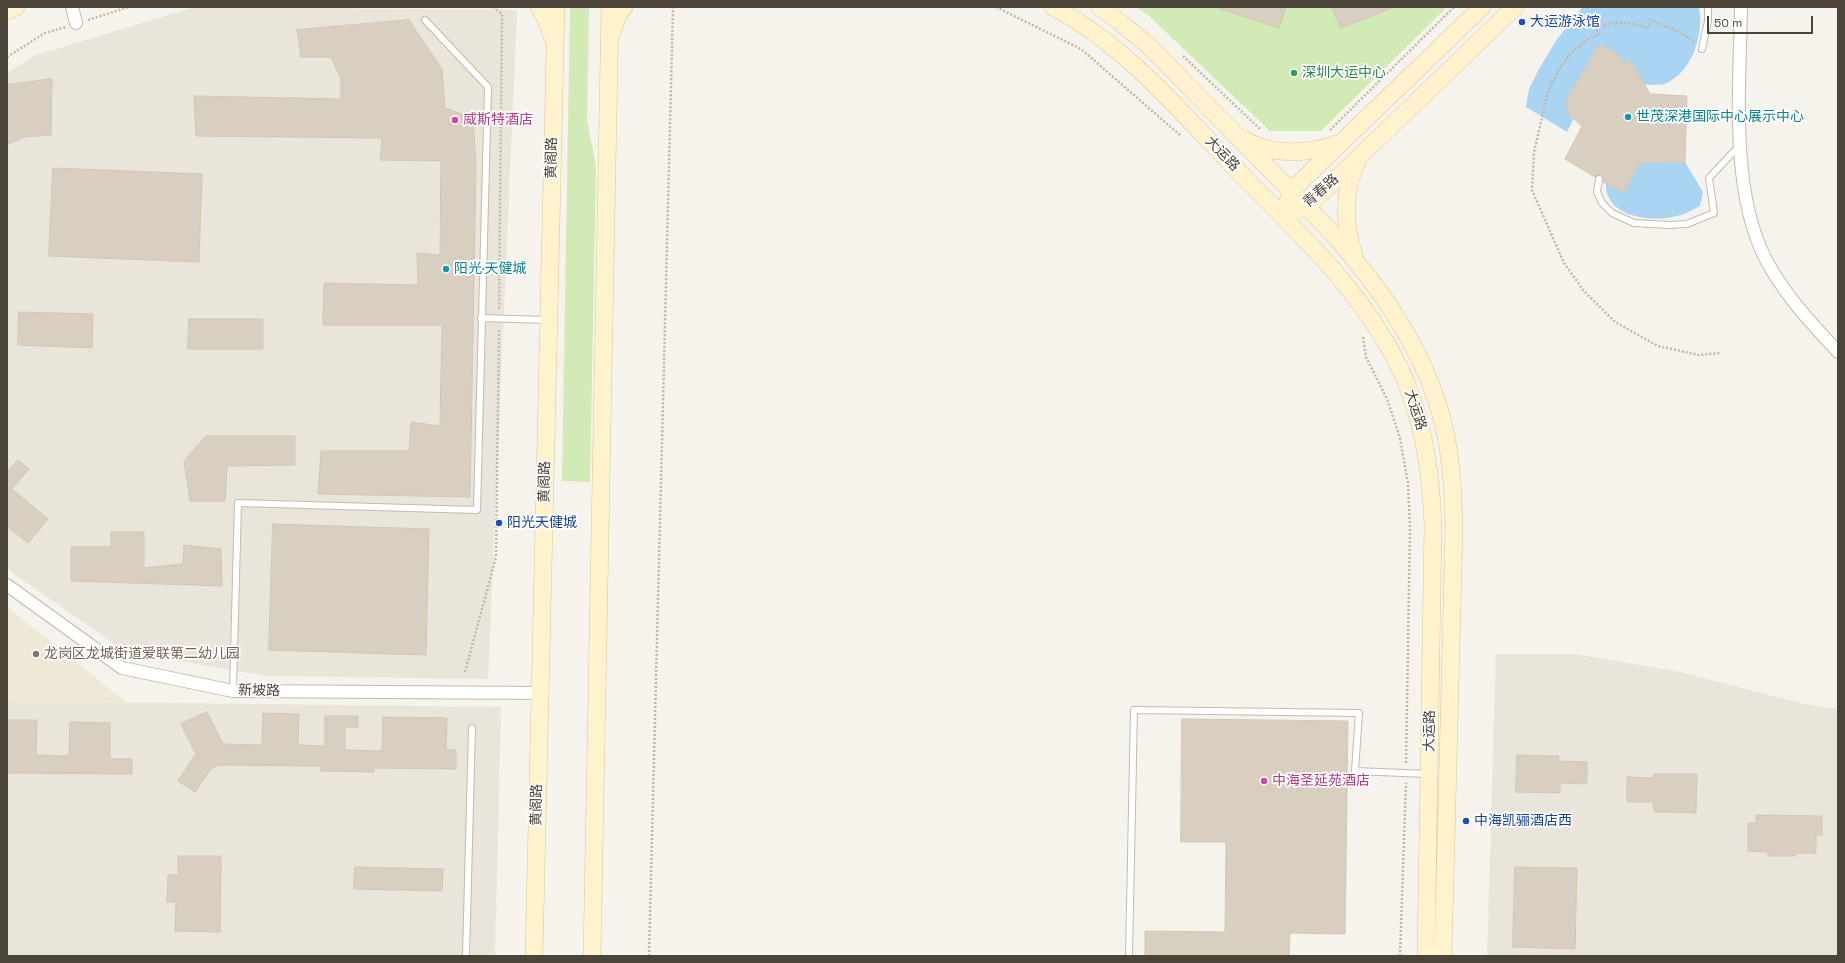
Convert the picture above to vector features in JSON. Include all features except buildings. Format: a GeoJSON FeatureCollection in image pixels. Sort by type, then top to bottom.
{"type":"FeatureCollection","features":[{"type":"Feature","properties":{"kind":"street"},"geometry":{"type":"LineString","coordinates":[[7,11],[8,7]]}},
{"type":"Feature","properties":{"kind":"street"},"geometry":{"type":"LineString","coordinates":[[7,11],[16,7]]}},
{"type":"Feature","properties":{"kind":"street"},"geometry":{"type":"LineString","coordinates":[[72,7],[76,23]]}},
{"type":"Feature","properties":{"kind":"street"},"geometry":{"type":"LineString","coordinates":[[539,7],[546,19],[555,43]]}},
{"type":"Feature","properties":{"kind":"street","name":"黄阁路"},"geometry":{"type":"LineString","coordinates":[[534,956],[556,7]]}},
{"type":"Feature","properties":{"kind":"street"},"geometry":{"type":"LineString","coordinates":[[592,956],[610,7]]}},
{"type":"Feature","properties":{"kind":"street"},"geometry":{"type":"LineString","coordinates":[[609,37],[617,17],[624,7]]}},
{"type":"Feature","properties":{"kind":"street","name":"大运路"},"geometry":{"type":"LineString","coordinates":[[1053,7],[1092,30],[1159,88],[1325,261],[1368,313],[1388,346],[1406,382],[1419,420],[1428,460],[1432,489],[1433,526],[1426,956]]}},
{"type":"Feature","properties":{"kind":"street","name":"大运路"},"geometry":{"type":"LineString","coordinates":[[1099,7],[1150,47],[1307,207],[1355,259],[1378,289],[1402,325],[1422,363],[1438,402],[1448,445],[1452,481],[1454,529],[1443,956]]}},
{"type":"Feature","properties":{"kind":"street","name":"青春路"},"geometry":{"type":"LineString","coordinates":[[1282,217],[1291,191],[1482,7]]}},
{"type":"Feature","properties":{"kind":"street","name":"青春路"},"geometry":{"type":"LineString","coordinates":[[1282,217],[1307,207],[1516,7]]}},
{"type":"Feature","properties":{"kind":"street"},"geometry":{"type":"LineString","coordinates":[[1741,7],[1740,145],[1743,183],[1755,234],[1772,271],[1793,301],[1838,352]]}},
{"type":"Feature","properties":{"kind":"street"},"geometry":{"type":"LineString","coordinates":[[1236,134],[1250,143],[1264,148],[1280,151],[1312,150],[1329,147],[1343,142]]}},
{"type":"Feature","properties":{"kind":"street"},"geometry":{"type":"LineString","coordinates":[[1355,259],[1348,233],[1347,208],[1350,181],[1359,157]]}},
{"type":"Feature","properties":{"kind":"street","name":"新坡路"},"geometry":{"type":"LineString","coordinates":[[7,585],[122,668],[233,691],[540,693]]}},
{"type":"Feature","properties":{"kind":"lane"},"geometry":{"type":"LineString","coordinates":[[1702,49],[1708,21],[1708,7]]}},
{"type":"Feature","properties":{"kind":"lane"},"geometry":{"type":"LineString","coordinates":[[233,691],[238,503],[477,510],[488,86],[425,20]]}},
{"type":"Feature","properties":{"kind":"lane"},"geometry":{"type":"LineString","coordinates":[[1599,179],[1597,192],[1602,203],[1612,213],[1634,224],[1686,224],[1714,213],[1709,178],[1740,145]]}},
{"type":"Feature","properties":{"kind":"lane"},"geometry":{"type":"LineString","coordinates":[[481,318],[548,320]]}},
{"type":"Feature","properties":{"kind":"lane"},"geometry":{"type":"LineString","coordinates":[[1129,956],[1134,710],[1359,713],[1355,771],[1429,774]]}},
{"type":"Feature","properties":{"kind":"lane"},"geometry":{"type":"LineString","coordinates":[[466,956],[472,728]]}},
{"type":"Feature","properties":{"kind":"path"},"geometry":{"type":"LineString","coordinates":[[465,672],[496,557],[502,14],[493,7]]}},
{"type":"Feature","properties":{"kind":"path"},"geometry":{"type":"LineString","coordinates":[[650,956],[673,7]]}},
{"type":"Feature","properties":{"kind":"path"},"geometry":{"type":"LineString","coordinates":[[996,7],[1082,49],[1185,139]]}},
{"type":"Feature","properties":{"kind":"path"},"geometry":{"type":"LineString","coordinates":[[1328,131],[1454,7]]}},
{"type":"Feature","properties":{"kind":"path"},"geometry":{"type":"LineString","coordinates":[[1178,52],[1262,131]]}},
{"type":"Feature","properties":{"kind":"path"},"geometry":{"type":"LineString","coordinates":[[1363,336],[1366,357],[1386,399],[1400,438],[1408,484],[1410,527],[1406,773],[1400,956]]}},
{"type":"Feature","properties":{"kind":"shaded area","name":"阳光·天健城"},"geometry":{"type":"Polygon","coordinates":[[[195,7],[517,10],[488,679],[266,676],[126,652],[14,574],[7,567],[7,73],[36,55],[195,7]]]}},
{"type":"Feature","properties":{"kind":"shaded area","name":"龙岗区龙城街道爱联第二幼儿园"},"geometry":{"type":"Polygon","coordinates":[[[7,607],[126,702],[7,701],[7,607]]]}},
{"type":"Feature","properties":{"kind":"shaded area"},"geometry":{"type":"Polygon","coordinates":[[[1496,654],[1574,654],[1680,672],[1800,703],[1838,709],[1838,956],[1487,956],[1496,654]]]}},
{"type":"Feature","properties":{"kind":"shaded area"},"geometry":{"type":"Polygon","coordinates":[[[7,701],[501,707],[495,956],[7,956],[7,701]]]}},
{"type":"Feature","properties":{"kind":"green space"},"geometry":{"type":"Polygon","coordinates":[[[570,7],[589,7],[587,120],[596,167],[590,482],[562,481],[570,7]]]}},
{"type":"Feature","properties":{"kind":"green space","name":"深圳大运中心"},"geometry":{"type":"Polygon","coordinates":[[[1136,7],[1447,7],[1321,131],[1270,131],[1148,15],[1136,7]]]}},
{"type":"Feature","properties":{"kind":"water"},"geometry":{"type":"Polygon","coordinates":[[[1583,7],[1699,7],[1700,28],[1695,50],[1684,69],[1676,77],[1667,83],[1662,84],[1645,85],[1630,60],[1624,64],[1619,55],[1600,44],[1568,96],[1567,103],[1569,114],[1573,120],[1567,132],[1526,107],[1529,89],[1539,69],[1557,39],[1583,7]]]}},
{"type":"Feature","properties":{"kind":"water"},"geometry":{"type":"Polygon","coordinates":[[[1685,162],[1703,192],[1700,206],[1686,213],[1667,218],[1643,218],[1631,215],[1621,210],[1613,203],[1607,194],[1606,183],[1640,163],[1685,162]]]}},
{"type":"Feature","properties":{"kind":"place","name":"大运游泳馆"},"geometry":{"type":"Point","coordinates":[1522,22]}},
{"type":"Feature","properties":{"kind":"place","name":"深圳大运中心"},"geometry":{"type":"Point","coordinates":[1294,73]}},
{"type":"Feature","properties":{"kind":"place","name":"世茂深港国际中心展示中心"},"geometry":{"type":"Point","coordinates":[1628,117]}},
{"type":"Feature","properties":{"kind":"place","name":"威斯特酒店"},"geometry":{"type":"Point","coordinates":[455,120]}},
{"type":"Feature","properties":{"kind":"place","name":"阳光·天健城"},"geometry":{"type":"Point","coordinates":[446,269]}},
{"type":"Feature","properties":{"kind":"place","name":"阳光天健城"},"geometry":{"type":"Point","coordinates":[499,523]}},
{"type":"Feature","properties":{"kind":"place","name":"龙岗区龙城街道爱联第二幼儿园"},"geometry":{"type":"Point","coordinates":[36,654]}},
{"type":"Feature","properties":{"kind":"place","name":"中海圣延苑酒店"},"geometry":{"type":"Point","coordinates":[1264,781]}},
{"type":"Feature","properties":{"kind":"place","name":"中海凯骊酒店西"},"geometry":{"type":"Point","coordinates":[1466,821]}}]}
